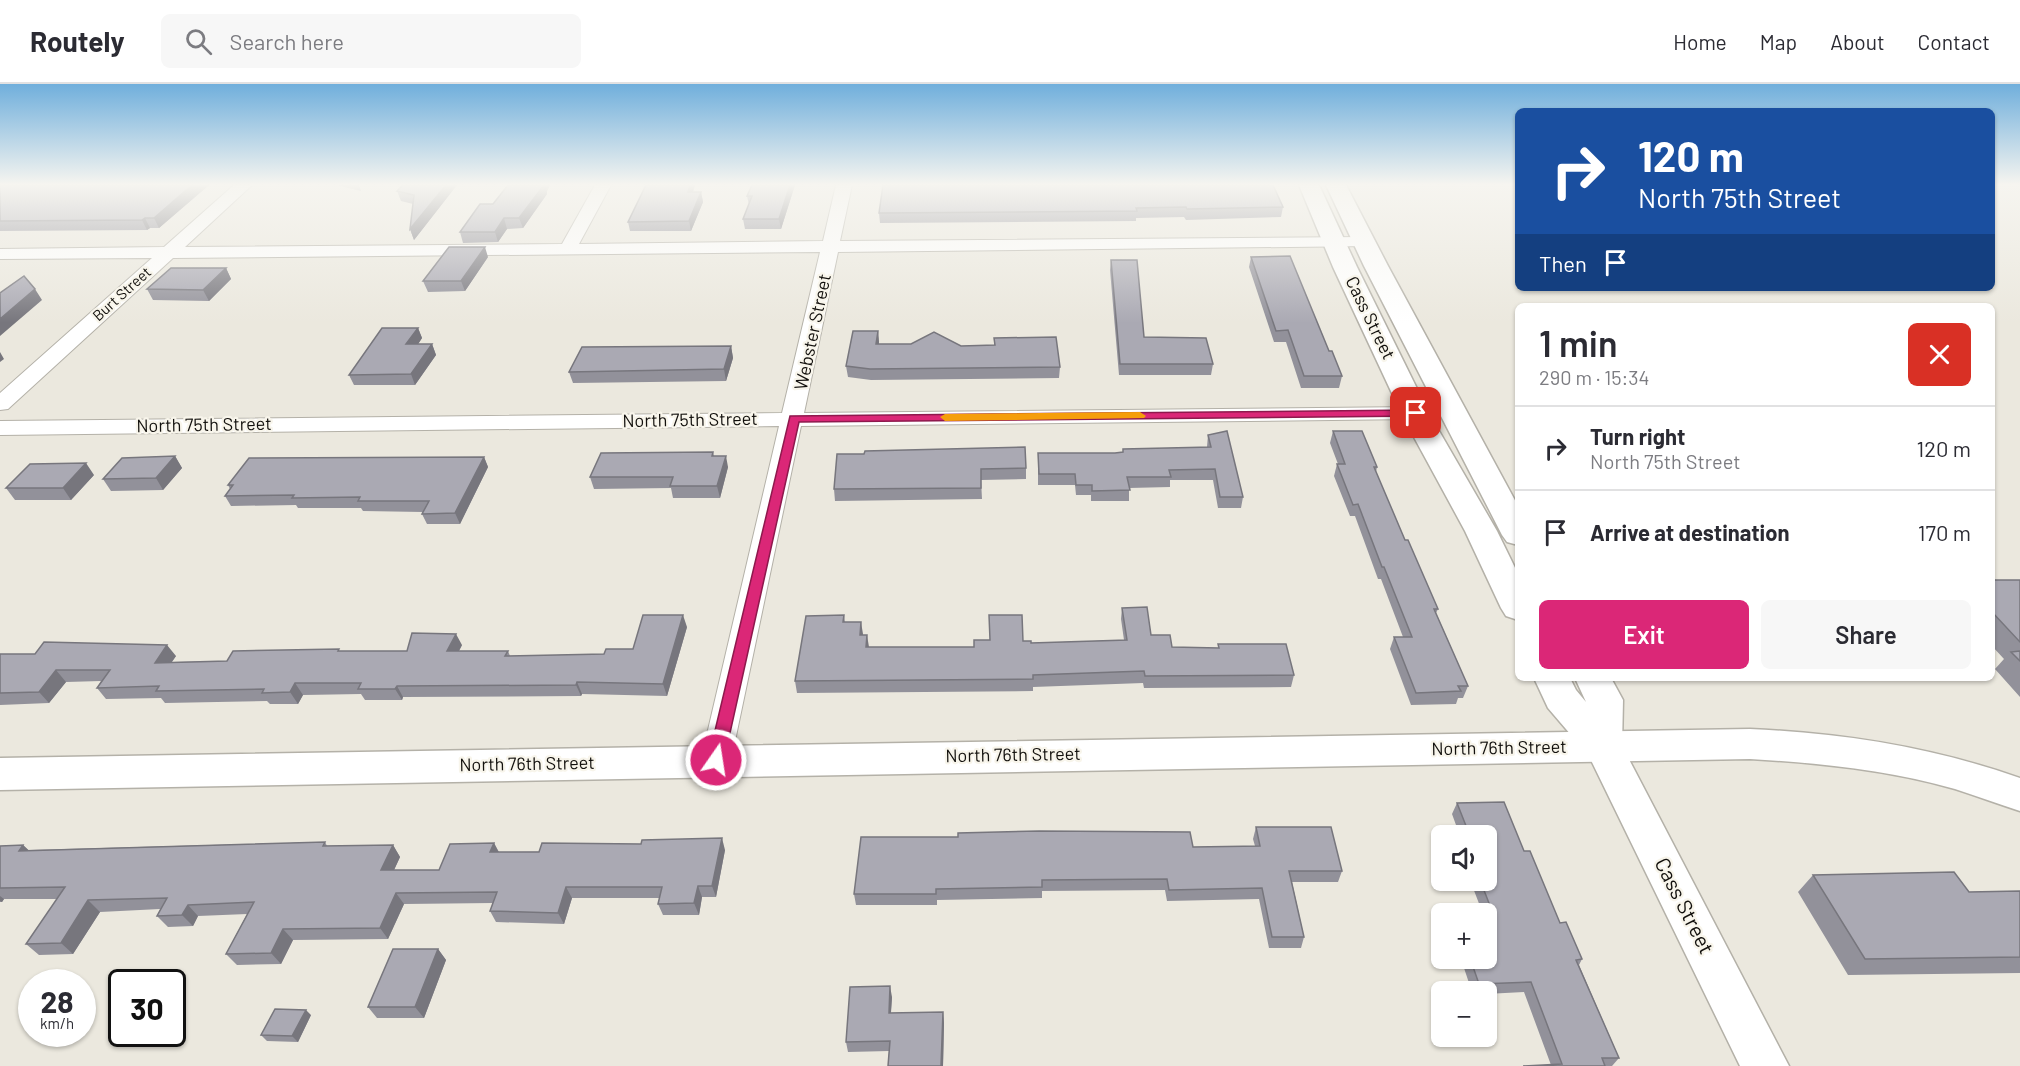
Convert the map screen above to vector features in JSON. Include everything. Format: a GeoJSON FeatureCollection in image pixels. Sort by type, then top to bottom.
{"type":"FeatureCollection","features":[{"type":"Feature","properties":{"kind":"main road","name":"Cass Street"},"geometry":{"type":"LineString","coordinates":[[1330,231],[1416,413],[1481,531],[1515,602]]}},
{"type":"Feature","properties":{"kind":"main road","name":"Cass Street"},"geometry":{"type":"LineString","coordinates":[[1359,231],[1515,529]]}},
{"type":"Feature","properties":{"kind":"main road","name":"Cass Street"},"geometry":{"type":"LineString","coordinates":[[1554,681],[1562,698],[1603,746],[1765,1066]]}},
{"type":"Feature","properties":{"kind":"main road","name":"Cass Street"},"geometry":{"type":"LineString","coordinates":[[1595,681],[1605,700],[1603,746]]}},
{"type":"Feature","properties":{"kind":"main road","name":"North 76th Street"},"geometry":{"type":"LineString","coordinates":[[0,774],[1750,744],[1839,750],[1925,765],[2020,795]]}},
{"type":"Feature","properties":{"kind":"street","name":"Burt Street"},"geometry":{"type":"LineString","coordinates":[[0,404],[193,231]]}},
{"type":"Feature","properties":{"kind":"street"},"geometry":{"type":"LineString","coordinates":[[568,248],[578,231]]}},
{"type":"Feature","properties":{"kind":"street","name":"Webster Street"},"geometry":{"type":"LineString","coordinates":[[716,760],[834,231]]}},
{"type":"Feature","properties":{"kind":"street"},"geometry":{"type":"LineString","coordinates":[[0,254],[1364,242]]}},
{"type":"Feature","properties":{"kind":"street","name":"North 75th Street"},"geometry":{"type":"LineString","coordinates":[[0,428],[1416,413]]}},
{"type":"Feature","properties":{"kind":"building"},"geometry":{"type":"Polygon","coordinates":[[[461,231],[496,231],[495,232],[461,231]]]}},
{"type":"Feature","properties":{"kind":"building"},"geometry":{"type":"Polygon","coordinates":[[[449,247],[485,247],[461,281],[423,281],[449,247]]]}},
{"type":"Feature","properties":{"kind":"building"},"geometry":{"type":"Polygon","coordinates":[[[1290,256],[1329,351],[1332,351],[1342,376],[1304,376],[1288,330],[1276,331],[1251,257],[1290,256]]]}},
{"type":"Feature","properties":{"kind":"building"},"geometry":{"type":"Polygon","coordinates":[[[1111,260],[1137,260],[1144,337],[1206,338],[1213,364],[1120,364],[1111,260]]]}},
{"type":"Feature","properties":{"kind":"building"},"geometry":{"type":"Polygon","coordinates":[[[171,268],[226,268],[203,290],[147,289],[171,268]]]}},
{"type":"Feature","properties":{"kind":"building"},"geometry":{"type":"Polygon","coordinates":[[[24,276],[35,289],[0,319],[0,293],[24,276]]]}},
{"type":"Feature","properties":{"kind":"building"},"geometry":{"type":"Polygon","coordinates":[[[382,328],[418,328],[406,344],[432,344],[411,374],[349,375],[382,328]]]}},
{"type":"Feature","properties":{"kind":"building"},"geometry":{"type":"Polygon","coordinates":[[[853,331],[878,331],[876,344],[911,344],[934,332],[961,346],[995,345],[994,338],[1056,337],[1060,367],[870,369],[846,366],[853,331]]]}},
{"type":"Feature","properties":{"kind":"building"},"geometry":{"type":"Polygon","coordinates":[[[731,346],[724,369],[569,372],[582,347],[731,346]]]}},
{"type":"Feature","properties":{"kind":"building"},"geometry":{"type":"Polygon","coordinates":[[[1227,431],[1243,497],[1220,497],[1215,469],[1169,470],[1171,477],[1127,477],[1130,490],[1092,491],[1092,485],[1076,485],[1075,474],[1039,474],[1038,453],[1115,453],[1123,452],[1123,449],[1211,447],[1208,435],[1227,431]]]}},
{"type":"Feature","properties":{"kind":"building"},"geometry":{"type":"Polygon","coordinates":[[[1333,431],[1362,431],[1377,467],[1374,467],[1438,609],[1434,609],[1468,686],[1458,686],[1461,691],[1416,693],[1394,637],[1412,637],[1358,504],[1353,505],[1337,464],[1345,464],[1333,431]]]}},
{"type":"Feature","properties":{"kind":"building"},"geometry":{"type":"Polygon","coordinates":[[[1025,447],[1026,468],[981,469],[981,488],[834,489],[837,454],[864,454],[865,451],[1025,447]]]}},
{"type":"Feature","properties":{"kind":"building"},"geometry":{"type":"Polygon","coordinates":[[[713,452],[712,456],[726,456],[717,486],[670,486],[673,477],[590,477],[601,453],[713,452]]]}},
{"type":"Feature","properties":{"kind":"building"},"geometry":{"type":"Polygon","coordinates":[[[175,456],[156,478],[103,479],[122,458],[175,456]]]}},
{"type":"Feature","properties":{"kind":"building"},"geometry":{"type":"Polygon","coordinates":[[[484,457],[455,513],[422,514],[429,501],[358,501],[360,497],[292,498],[294,495],[225,496],[233,485],[228,485],[249,458],[484,457]]]}},
{"type":"Feature","properties":{"kind":"building"},"geometry":{"type":"Polygon","coordinates":[[[86,463],[63,488],[6,488],[30,464],[86,463]]]}},
{"type":"Feature","properties":{"kind":"building"},"geometry":{"type":"Polygon","coordinates":[[[1995,580],[2020,580],[2020,642],[1995,615],[1995,580]]]}},
{"type":"Feature","properties":{"kind":"building"},"geometry":{"type":"Polygon","coordinates":[[[1147,607],[1151,635],[1170,635],[1172,647],[1219,648],[1218,644],[1286,644],[1294,675],[1145,676],[1144,671],[1033,675],[1033,679],[795,681],[806,616],[844,615],[843,622],[861,622],[860,635],[867,635],[866,647],[974,647],[974,640],[990,640],[989,615],[1022,615],[1023,641],[1031,641],[1031,643],[1127,640],[1122,608],[1147,607]]]}},
{"type":"Feature","properties":{"kind":"building"},"geometry":{"type":"Polygon","coordinates":[[[643,615],[683,615],[663,684],[577,682],[576,685],[397,686],[395,689],[358,689],[361,683],[295,683],[290,692],[262,693],[264,689],[156,691],[159,686],[97,688],[110,670],[56,670],[39,692],[0,693],[0,654],[35,654],[44,642],[167,645],[155,663],[227,661],[233,651],[339,649],[338,651],[407,651],[412,633],[456,634],[447,651],[508,651],[505,656],[604,654],[606,649],[633,649],[643,615]]]}},
{"type":"Feature","properties":{"kind":"building"},"geometry":{"type":"Polygon","coordinates":[[[2020,651],[2020,661],[2011,652],[2020,651]]]}},
{"type":"Feature","properties":{"kind":"building"},"geometry":{"type":"Polygon","coordinates":[[[1504,802],[1524,851],[1530,851],[1560,923],[1566,922],[1582,959],[1576,960],[1619,1058],[1602,1058],[1605,1066],[1523,1066],[1562,1064],[1531,982],[1497,983],[1497,981],[1478,981],[1474,969],[1497,969],[1497,903],[1489,903],[1484,891],[1497,891],[1497,825],[1466,825],[1457,803],[1504,802]]]}},
{"type":"Feature","properties":{"kind":"building"},"geometry":{"type":"Polygon","coordinates":[[[1256,827],[1331,827],[1342,871],[1289,871],[1304,937],[1272,937],[1262,888],[1169,890],[1167,879],[1042,880],[1042,887],[936,889],[936,894],[854,894],[861,837],[958,837],[958,833],[1039,831],[1190,832],[1193,847],[1260,846],[1256,827]]]}},
{"type":"Feature","properties":{"kind":"building"},"geometry":{"type":"Polygon","coordinates":[[[722,838],[712,886],[698,886],[694,903],[658,904],[662,887],[566,887],[558,913],[490,911],[497,892],[396,893],[380,928],[283,929],[271,953],[226,954],[254,902],[188,905],[182,915],[157,916],[167,898],[88,900],[61,943],[26,944],[65,887],[0,888],[0,846],[23,845],[19,851],[325,842],[323,846],[393,845],[381,870],[439,870],[450,844],[494,843],[490,852],[539,852],[542,843],[641,844],[642,840],[722,838]]]}},
{"type":"Feature","properties":{"kind":"building"},"geometry":{"type":"Polygon","coordinates":[[[1954,872],[1969,892],[2020,891],[2020,957],[1865,959],[1813,875],[1954,872]]]}},
{"type":"Feature","properties":{"kind":"building"},"geometry":{"type":"Polygon","coordinates":[[[393,949],[438,949],[415,1007],[368,1007],[393,949]]]}},
{"type":"Feature","properties":{"kind":"building"},"geometry":{"type":"Polygon","coordinates":[[[890,986],[889,1013],[943,1012],[941,1066],[888,1066],[890,1041],[846,1042],[850,987],[890,986]]]}},
{"type":"Feature","properties":{"kind":"building"},"geometry":{"type":"Polygon","coordinates":[[[275,1009],[306,1010],[292,1036],[261,1035],[275,1009]]]}},
{"type":"Feature","properties":{"kind":"slow traffic"},"geometry":{"type":"LineString","coordinates":[[945,417],[1140,416]]}},
{"type":"Feature","properties":{"kind":"route"},"geometry":{"type":"LineString","coordinates":[[716,760],[794,419],[1416,413]]}}]}
